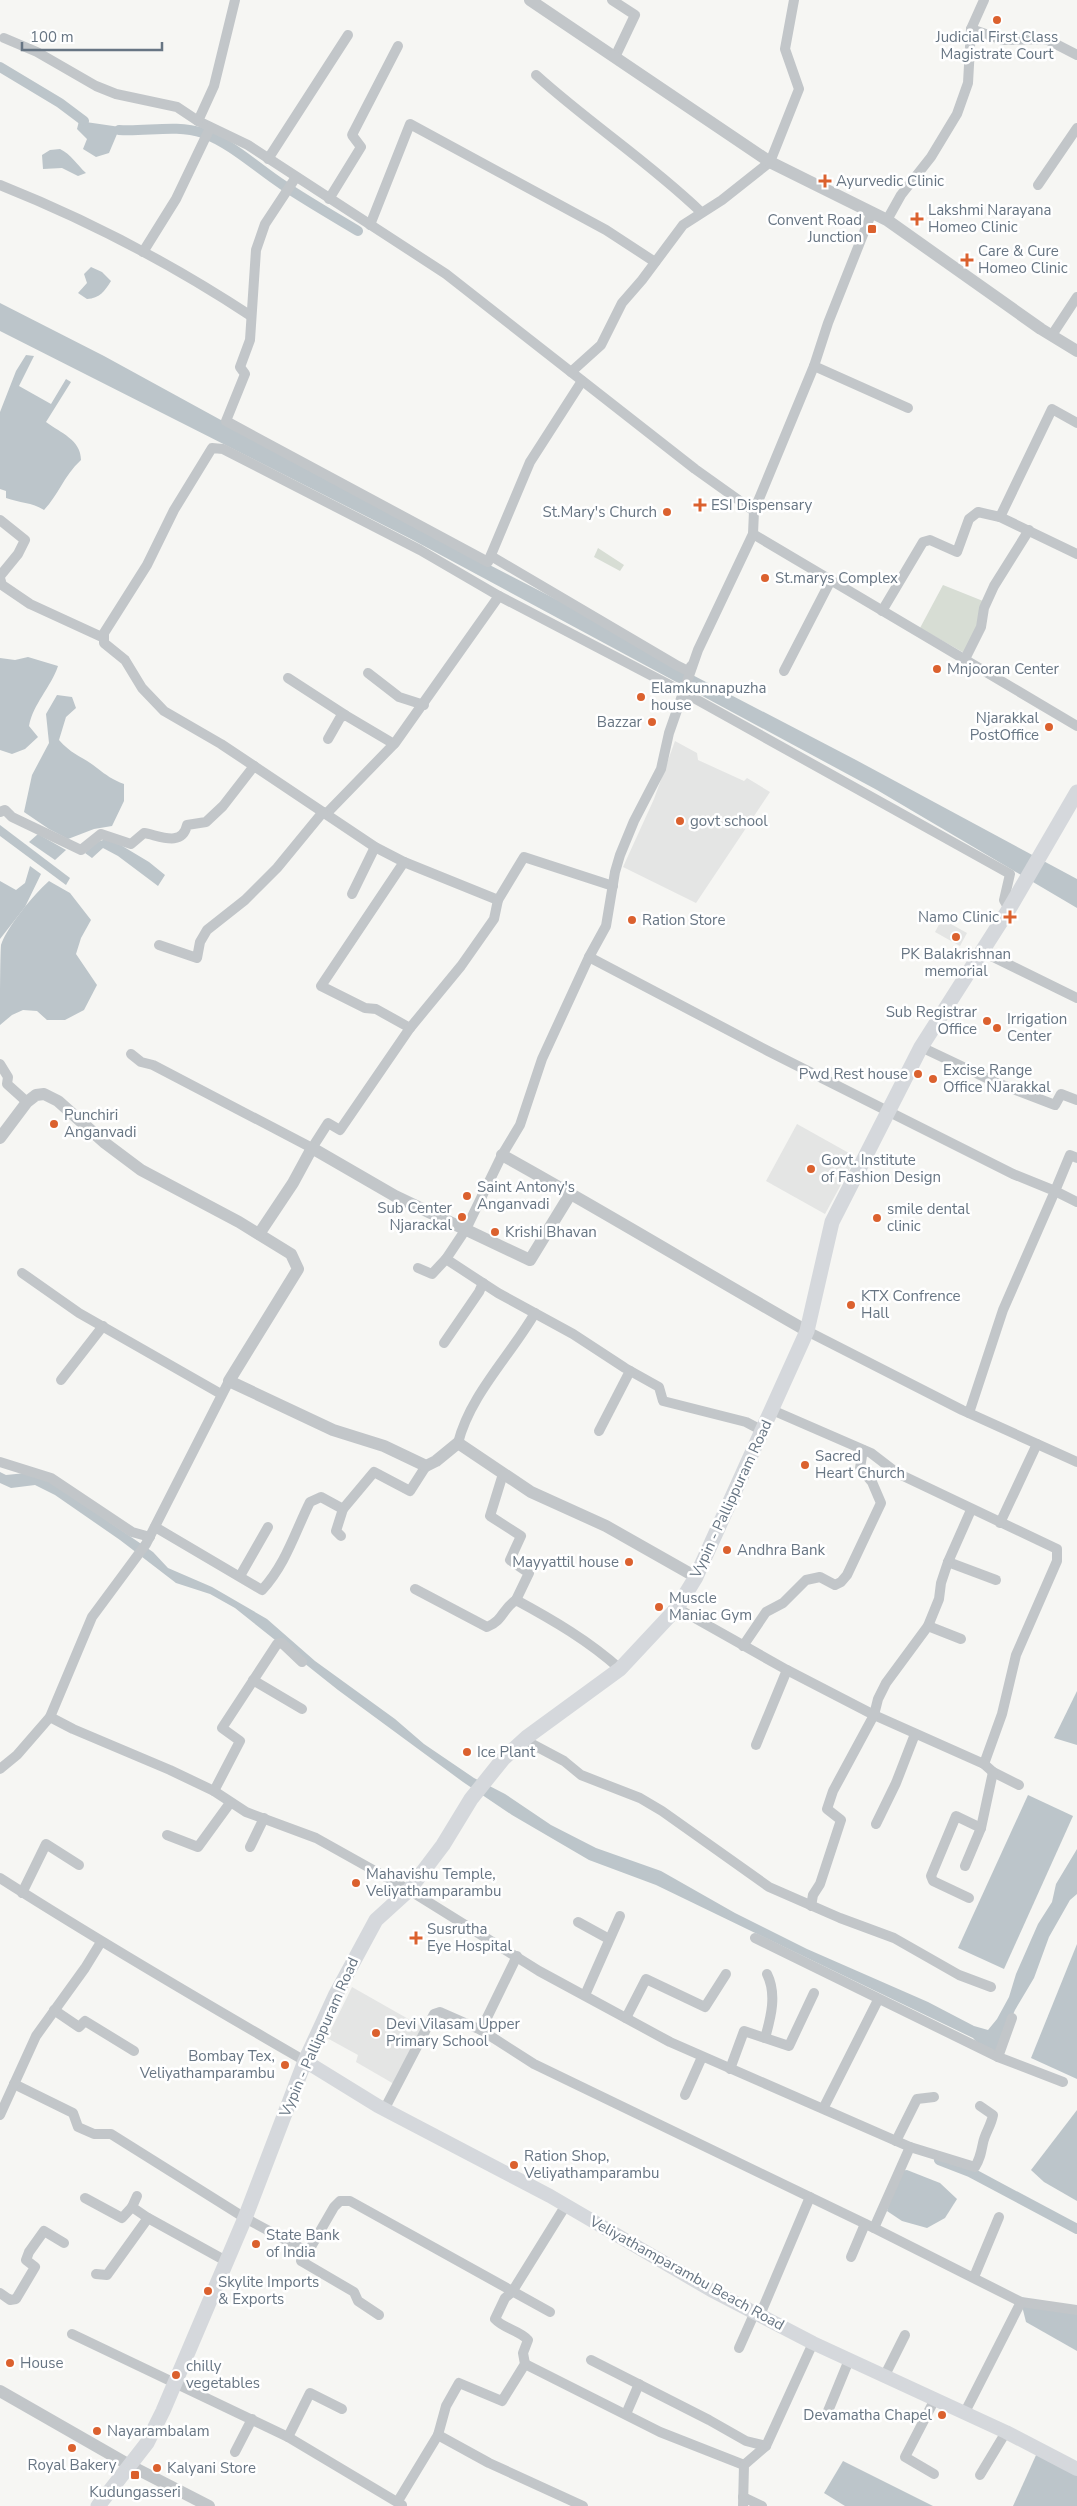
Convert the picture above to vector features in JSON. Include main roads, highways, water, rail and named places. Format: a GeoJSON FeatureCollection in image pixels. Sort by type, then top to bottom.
{"type":"FeatureCollection","features":[{"type":"Feature","properties":{"kind":"main road","name":"Vypin - Pallippuram Road"},"geometry":{"type":"LineString","coordinates":[[98,2506],[147,2444],[176,2382],[245,2218],[305,2062],[336,1994],[376,1920],[409,1890],[503,1759],[527,1737],[620,1670],[677,1608],[696,1577],[807,1331],[832,1222],[921,1047],[1009,909],[1077,792]]}},
{"type":"Feature","properties":{"kind":"main road","name":"Veliyathamparambu Beach Road"},"geometry":{"type":"LineString","coordinates":[[305,2062],[384,2110],[566,2205],[757,2314],[813,2343],[1006,2432],[1077,2469]]}},
{"type":"Feature","properties":{"kind":"waterway"},"geometry":{"type":"LineString","coordinates":[[0,67],[60,103],[84,121]]}},
{"type":"Feature","properties":{"kind":"waterway"},"geometry":{"type":"LineString","coordinates":[[119,130],[182,129],[203,133],[224,143],[292,191],[358,231]]}},
{"type":"Feature","properties":{"kind":"waterway"},"geometry":{"type":"LineString","coordinates":[[939,2160],[970,2172],[1077,2229]]}},
{"type":"Feature","properties":{"kind":"place","name":"Judicial First Class Magistrate Court"},"geometry":{"type":"Point","coordinates":[997,20]}},
{"type":"Feature","properties":{"kind":"place","name":"Ayurvedic Clinic"},"geometry":{"type":"Point","coordinates":[825,181]}},
{"type":"Feature","properties":{"kind":"place","name":"Lakshmi Narayana Homeo Clinic"},"geometry":{"type":"Point","coordinates":[917,219]}},
{"type":"Feature","properties":{"kind":"place","name":"Convent Road Junction"},"geometry":{"type":"Point","coordinates":[872,229]}},
{"type":"Feature","properties":{"kind":"place","name":"Care & Cure Homeo Clinic"},"geometry":{"type":"Point","coordinates":[967,260]}},
{"type":"Feature","properties":{"kind":"place","name":"ESI Dispensary"},"geometry":{"type":"Point","coordinates":[700,505]}},
{"type":"Feature","properties":{"kind":"place","name":"St.Mary's Church"},"geometry":{"type":"Point","coordinates":[667,512]}},
{"type":"Feature","properties":{"kind":"place","name":"St.marys Complex"},"geometry":{"type":"Point","coordinates":[765,578]}},
{"type":"Feature","properties":{"kind":"place","name":"Mnjooran Center"},"geometry":{"type":"Point","coordinates":[937,669]}},
{"type":"Feature","properties":{"kind":"place","name":"Elamkunnapuzha house"},"geometry":{"type":"Point","coordinates":[641,697]}},
{"type":"Feature","properties":{"kind":"place","name":"Bazzar"},"geometry":{"type":"Point","coordinates":[652,722]}},
{"type":"Feature","properties":{"kind":"place","name":"Njarakkal PostOffice"},"geometry":{"type":"Point","coordinates":[1049,727]}},
{"type":"Feature","properties":{"kind":"place","name":"govt school"},"geometry":{"type":"Point","coordinates":[680,821]}},
{"type":"Feature","properties":{"kind":"place","name":"Namo Clinic"},"geometry":{"type":"Point","coordinates":[1010,917]}},
{"type":"Feature","properties":{"kind":"place","name":"Ration Store"},"geometry":{"type":"Point","coordinates":[632,920]}},
{"type":"Feature","properties":{"kind":"place","name":"PK Balakrishnan memorial"},"geometry":{"type":"Point","coordinates":[956,937]}},
{"type":"Feature","properties":{"kind":"place","name":"Sub Registrar Office"},"geometry":{"type":"Point","coordinates":[987,1021]}},
{"type":"Feature","properties":{"kind":"place","name":"Irrigation Center"},"geometry":{"type":"Point","coordinates":[997,1028]}},
{"type":"Feature","properties":{"kind":"place","name":"Pwd Rest house"},"geometry":{"type":"Point","coordinates":[918,1074]}},
{"type":"Feature","properties":{"kind":"place","name":"Excise Range Office NJarakkal"},"geometry":{"type":"Point","coordinates":[933,1079]}},
{"type":"Feature","properties":{"kind":"place","name":"Punchiri Anganvadi"},"geometry":{"type":"Point","coordinates":[54,1124]}},
{"type":"Feature","properties":{"kind":"place","name":"Govt. Institute of Fashion Design"},"geometry":{"type":"Point","coordinates":[811,1169]}},
{"type":"Feature","properties":{"kind":"place","name":"Saint Antony's Anganvadi"},"geometry":{"type":"Point","coordinates":[467,1196]}},
{"type":"Feature","properties":{"kind":"place","name":"Sub Center Njarackal"},"geometry":{"type":"Point","coordinates":[462,1217]}},
{"type":"Feature","properties":{"kind":"place","name":"smile dental clinic"},"geometry":{"type":"Point","coordinates":[877,1218]}},
{"type":"Feature","properties":{"kind":"place","name":"Krishi Bhavan"},"geometry":{"type":"Point","coordinates":[495,1232]}},
{"type":"Feature","properties":{"kind":"place","name":"KTX Confrence Hall"},"geometry":{"type":"Point","coordinates":[851,1305]}},
{"type":"Feature","properties":{"kind":"place","name":"Sacred Heart Church"},"geometry":{"type":"Point","coordinates":[805,1465]}},
{"type":"Feature","properties":{"kind":"place","name":"Andhra Bank"},"geometry":{"type":"Point","coordinates":[727,1550]}},
{"type":"Feature","properties":{"kind":"place","name":"Mayyattil house"},"geometry":{"type":"Point","coordinates":[629,1562]}},
{"type":"Feature","properties":{"kind":"place","name":"Muscle Maniac Gym"},"geometry":{"type":"Point","coordinates":[659,1607]}},
{"type":"Feature","properties":{"kind":"place","name":"Ice Plant"},"geometry":{"type":"Point","coordinates":[467,1752]}},
{"type":"Feature","properties":{"kind":"place","name":"Mahavishu Temple, Veliyathamparambu"},"geometry":{"type":"Point","coordinates":[356,1883]}},
{"type":"Feature","properties":{"kind":"place","name":"Susrutha Eye Hospital"},"geometry":{"type":"Point","coordinates":[416,1938]}},
{"type":"Feature","properties":{"kind":"place","name":"Devi Vilasam Upper Primary School"},"geometry":{"type":"Point","coordinates":[376,2033]}},
{"type":"Feature","properties":{"kind":"place","name":"Bombay Tex, Veliyathamparambu"},"geometry":{"type":"Point","coordinates":[285,2065]}},
{"type":"Feature","properties":{"kind":"place","name":"Ration Shop, Veliyathamparambu"},"geometry":{"type":"Point","coordinates":[514,2165]}},
{"type":"Feature","properties":{"kind":"place","name":"State Bank of India"},"geometry":{"type":"Point","coordinates":[256,2244]}},
{"type":"Feature","properties":{"kind":"place","name":"Skylite Imports & Exports"},"geometry":{"type":"Point","coordinates":[208,2291]}},
{"type":"Feature","properties":{"kind":"place","name":"House"},"geometry":{"type":"Point","coordinates":[10,2363]}},
{"type":"Feature","properties":{"kind":"place","name":"chilly vegetables"},"geometry":{"type":"Point","coordinates":[176,2375]}},
{"type":"Feature","properties":{"kind":"place","name":"Devamatha Chapel"},"geometry":{"type":"Point","coordinates":[942,2415]}},
{"type":"Feature","properties":{"kind":"place","name":"Nayarambalam"},"geometry":{"type":"Point","coordinates":[97,2431]}},
{"type":"Feature","properties":{"kind":"place","name":"Royal Bakery"},"geometry":{"type":"Point","coordinates":[72,2448]}},
{"type":"Feature","properties":{"kind":"place","name":"Kalyani Store"},"geometry":{"type":"Point","coordinates":[157,2468]}},
{"type":"Feature","properties":{"kind":"place","name":"Kudungasseri"},"geometry":{"type":"Point","coordinates":[135,2475]}}]}
